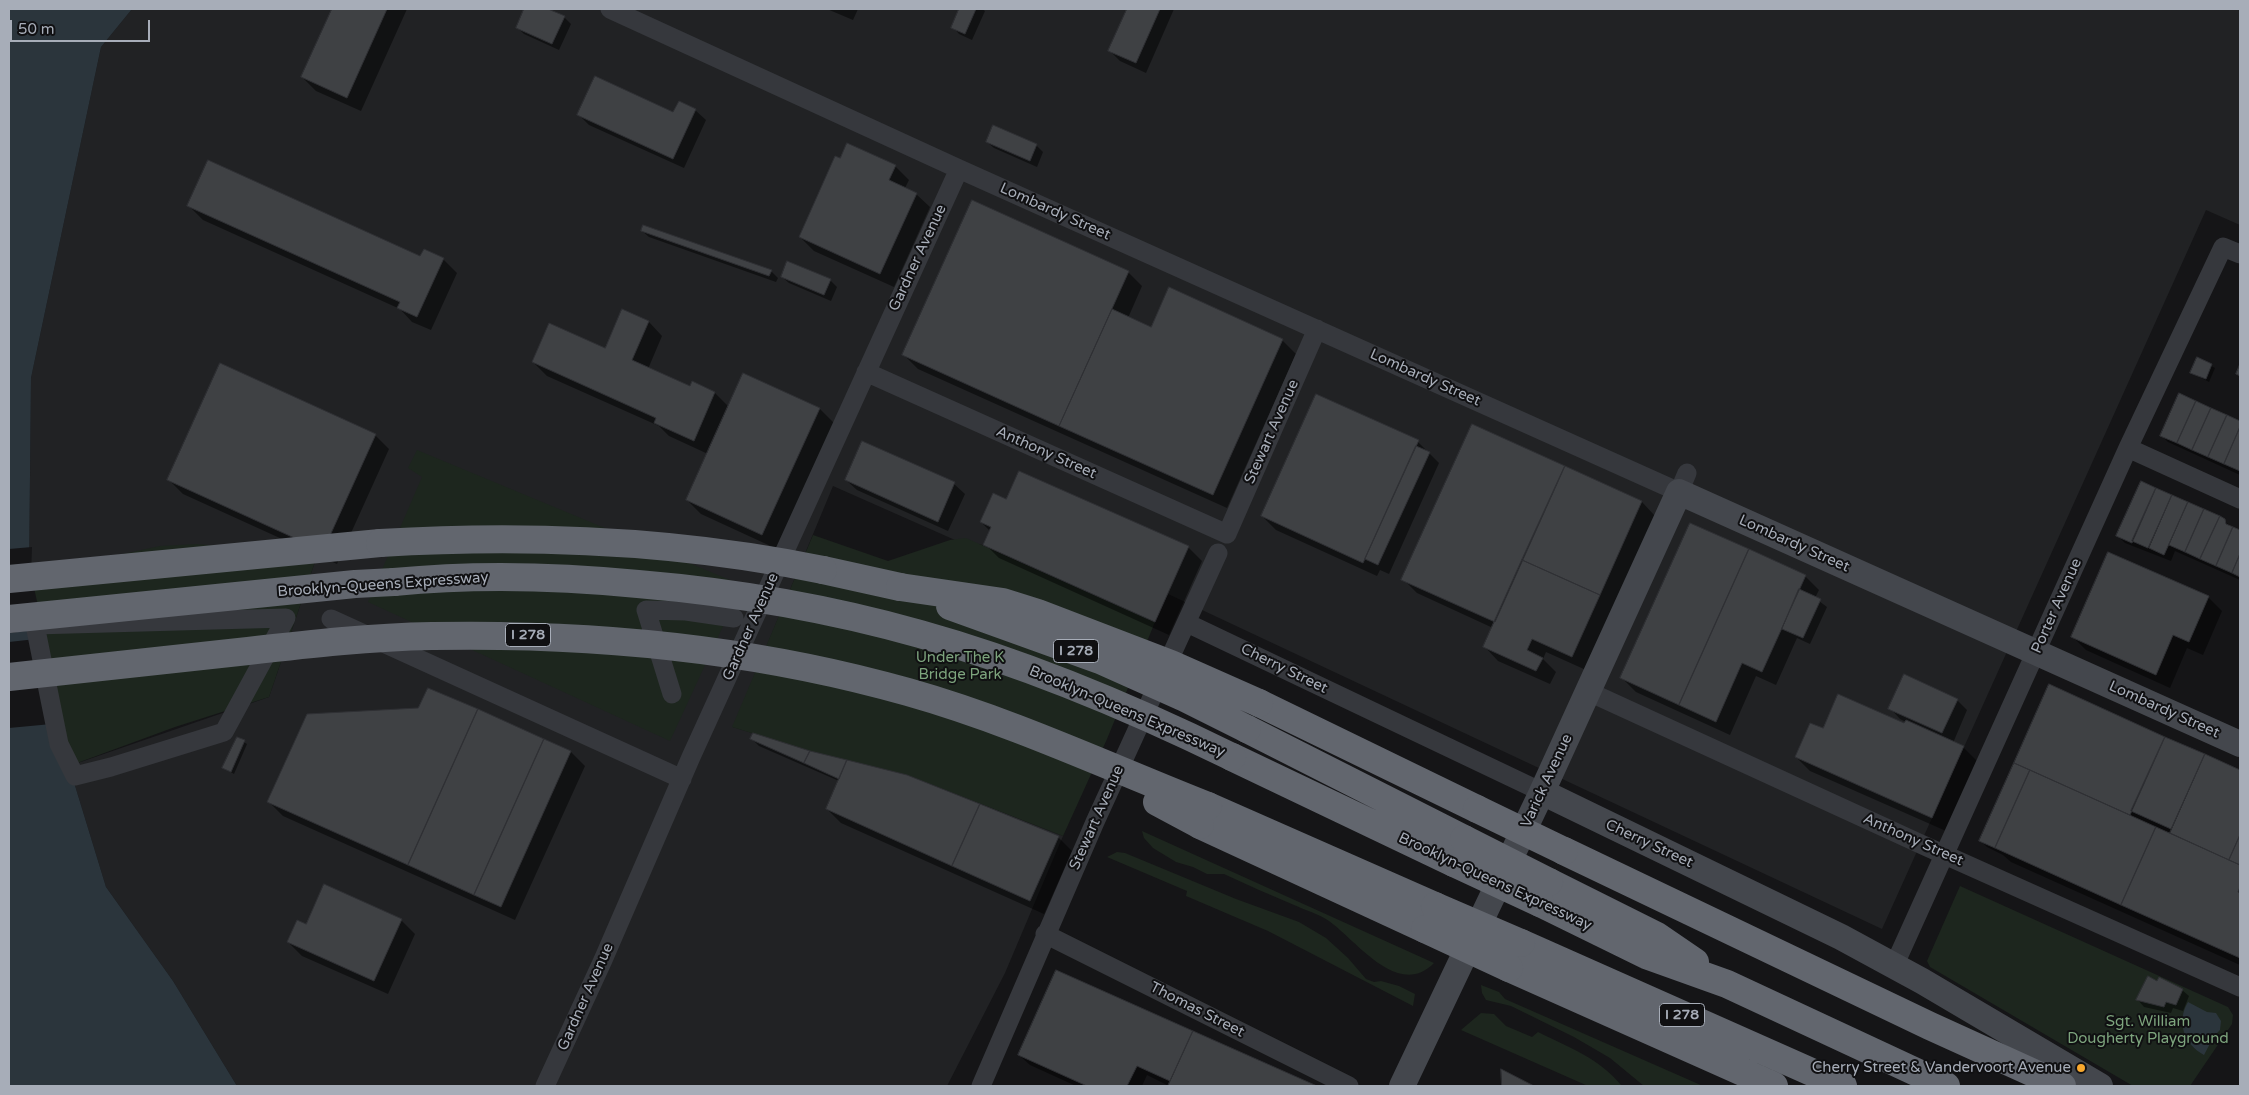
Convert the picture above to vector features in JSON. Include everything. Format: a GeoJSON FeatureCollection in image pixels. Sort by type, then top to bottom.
{"type":"FeatureCollection","features":[{"type":"Feature","properties":{"kind":"highway","name":"I 278"},"geometry":{"type":"LineString","coordinates":[[9,579],[380,543],[460,539],[563,539],[672,547],[751,557],[900,587],[1100,660],[1185,698],[1247,729],[1459,851],[1544,893],[1657,936],[1727,984],[1946,1086]]}},
{"type":"Feature","properties":{"kind":"highway","name":"Brooklyn-Queens Expressway"},"geometry":{"type":"LineString","coordinates":[[9,619],[422,580],[558,578],[710,591],[786,603],[919,634],[981,653],[1110,702],[1232,757],[1459,851]]}},
{"type":"Feature","properties":{"kind":"highway"},"geometry":{"type":"LineString","coordinates":[[900,587],[1003,602],[1136,650],[1259,703],[1930,1026],[2062,1086]]}},
{"type":"Feature","properties":{"kind":"highway","name":"I 278"},"geometry":{"type":"LineString","coordinates":[[9,677],[311,644],[400,637],[495,635],[598,638],[695,648],[803,666],[909,692],[1037,738],[1430,918],[1521,943],[1843,1086]]}},
{"type":"Feature","properties":{"kind":"highway"},"geometry":{"type":"LineString","coordinates":[[1430,918],[1509,968],[1774,1086]]}},
{"type":"Feature","properties":{"kind":"main road","name":"Lombardy Street"},"geometry":{"type":"LineString","coordinates":[[1683,483],[2036,652],[2240,744]]}},
{"type":"Feature","properties":{"kind":"main road","name":"Varick Avenue"},"geometry":{"type":"LineString","coordinates":[[1402,1086],[1542,792],[1683,483]]}},
{"type":"Feature","properties":{"kind":"main road","name":"Cherry Street"},"geometry":{"type":"LineString","coordinates":[[1542,792],[1806,919],[1894,966],[2100,1086]]}},
{"type":"Feature","properties":{"kind":"street","name":"Lombardy Street"},"geometry":{"type":"LineString","coordinates":[[610,9],[1317,330],[1683,483]]}},
{"type":"Feature","properties":{"kind":"street","name":"Gardner Avenue"},"geometry":{"type":"LineString","coordinates":[[545,1086],[773,576],[959,169]]}},
{"type":"Feature","properties":{"kind":"street","name":"Porter Avenue"},"geometry":{"type":"LineString","coordinates":[[1894,966],[2128,448],[2223,247],[2240,254]]}},
{"type":"Feature","properties":{"kind":"street","name":"Stewart Avenue"},"geometry":{"type":"LineString","coordinates":[[1227,534],[1317,330]]}},
{"type":"Feature","properties":{"kind":"street","name":"Anthony Street"},"geometry":{"type":"LineString","coordinates":[[866,372],[1227,534]]}},
{"type":"Feature","properties":{"kind":"street"},"geometry":{"type":"LineString","coordinates":[[2128,448],[2240,499]]}},
{"type":"Feature","properties":{"kind":"street"},"geometry":{"type":"LineString","coordinates":[[694,541],[773,576]]}},
{"type":"Feature","properties":{"kind":"street","name":"Stewart Avenue"},"geometry":{"type":"LineString","coordinates":[[981,1086],[1045,934],[1218,553]]}},
{"type":"Feature","properties":{"kind":"street"},"geometry":{"type":"LineString","coordinates":[[672,694],[646,610],[686,611],[734,618]]}},
{"type":"Feature","properties":{"kind":"street"},"geometry":{"type":"LineString","coordinates":[[286,618],[224,732],[111,767],[75,776],[59,744],[35,625],[286,618]]}},
{"type":"Feature","properties":{"kind":"street"},"geometry":{"type":"LineString","coordinates":[[331,618],[682,778]]}},
{"type":"Feature","properties":{"kind":"street","name":"Cherry Street"},"geometry":{"type":"LineString","coordinates":[[1187,623],[1542,792]]}},
{"type":"Feature","properties":{"kind":"street","name":"Anthony Street"},"geometry":{"type":"LineString","coordinates":[[1587,691],[2240,987]]}},
{"type":"Feature","properties":{"kind":"street","name":"Thomas Street"},"geometry":{"type":"LineString","coordinates":[[1045,934],[1349,1086]]}},
{"type":"Feature","properties":{"kind":"shaded area"},"geometry":{"type":"Polygon","coordinates":[[[9,9],[132,9],[101,47],[31,378],[29,574],[69,766],[106,887],[173,981],[237,1086],[9,1086],[9,9]]]}},
{"type":"Feature","properties":{"kind":"shaded area"},"geometry":{"type":"Polygon","coordinates":[[[132,9],[2240,9],[2240,225],[2206,210],[1882,929],[1168,594],[1155,622],[983,545],[955,540],[833,486],[733,727],[810,751],[907,775],[1063,836],[1005,973],[947,1086],[237,1086],[173,981],[106,887],[69,766],[269,697],[318,553],[127,553],[29,574],[31,378],[101,47],[132,9]]]}},
{"type":"Feature","properties":{"kind":"shaded area"},"geometry":{"type":"Polygon","coordinates":[[[2188,1002],[2207,1012],[2216,1013],[2221,1021],[2220,1030],[2214,1036],[2204,1055],[2191,1045],[2184,1032],[2183,1017],[2188,1002]]]}},
{"type":"Feature","properties":{"kind":"green space"},"geometry":{"type":"Polygon","coordinates":[[[417,450],[742,585],[670,741],[368,602],[422,477],[408,468],[417,450]]]}},
{"type":"Feature","properties":{"kind":"green space","name":"Under The K Bridge Park"},"geometry":{"type":"Polygon","coordinates":[[[813,535],[888,561],[950,540],[966,538],[1155,622],[1107,739],[1063,836],[907,775],[810,751],[732,727],[813,535]]]}},
{"type":"Feature","properties":{"kind":"green space"},"geometry":{"type":"Polygon","coordinates":[[[196,544],[318,553],[269,697],[175,727],[69,766],[29,574],[160,546],[196,544]]]}},
{"type":"Feature","properties":{"kind":"green space"},"geometry":{"type":"Polygon","coordinates":[[[1142,831],[1434,963],[1420,973],[1406,975],[1392,971],[1364,952],[1329,921],[1224,874],[1207,874],[1176,862],[1153,848],[1144,838],[1142,831]]]}},
{"type":"Feature","properties":{"kind":"green space"},"geometry":{"type":"Polygon","coordinates":[[[1117,852],[1125,853],[1236,899],[1299,922],[1326,938],[1348,958],[1366,979],[1399,986],[1415,994],[1413,1006],[1268,931],[1186,896],[1187,891],[1107,857],[1117,852]]]}},
{"type":"Feature","properties":{"kind":"green space","name":"Sgt. William Dougherty Playground"},"geometry":{"type":"Polygon","coordinates":[[[1960,886],[2228,1007],[2233,1015],[2232,1024],[2190,1086],[2133,1086],[1930,967],[1927,961],[1960,886]]]}},
{"type":"Feature","properties":{"kind":"green space"},"geometry":{"type":"Polygon","coordinates":[[[1481,985],[1499,992],[1505,999],[1703,1086],[1644,1086],[1610,1058],[1574,1037],[1511,1006],[1486,1000],[1482,993],[1481,985]]]}},
{"type":"Feature","properties":{"kind":"green space"},"geometry":{"type":"Polygon","coordinates":[[[1481,1013],[1494,1014],[1506,1026],[1532,1037],[1538,1032],[1573,1049],[1604,1068],[1622,1086],[1588,1086],[1461,1030],[1481,1013]]]}},
{"type":"Feature","properties":{"kind":"pier"},"geometry":{"type":"Polygon","coordinates":[[[32,547],[31,574],[43,629],[9,633],[9,549],[32,547]]]}},
{"type":"Feature","properties":{"kind":"pier"},"geometry":{"type":"Polygon","coordinates":[[[45,638],[62,723],[9,728],[9,642],[45,638]]]}},
{"type":"Feature","properties":{"kind":"building"},"geometry":{"type":"Polygon","coordinates":[[[332,9],[387,9],[347,98],[301,77],[332,9]]]}},
{"type":"Feature","properties":{"kind":"building"},"geometry":{"type":"Polygon","coordinates":[[[524,9],[548,9],[565,16],[552,44],[516,28],[524,9]]]}},
{"type":"Feature","properties":{"kind":"building"},"geometry":{"type":"Polygon","coordinates":[[[959,9],[976,9],[965,34],[951,28],[959,9]]]}},
{"type":"Feature","properties":{"kind":"building"},"geometry":{"type":"Polygon","coordinates":[[[1127,9],[1160,9],[1136,63],[1108,51],[1127,9]]]}},
{"type":"Feature","properties":{"kind":"building"},"geometry":{"type":"Polygon","coordinates":[[[595,76],[673,112],[679,101],[696,109],[673,159],[577,115],[595,76]]]}},
{"type":"Feature","properties":{"kind":"building"},"geometry":{"type":"Polygon","coordinates":[[[993,125],[1037,144],[1030,161],[986,142],[993,125]]]}},
{"type":"Feature","properties":{"kind":"building"},"geometry":{"type":"Polygon","coordinates":[[[847,143],[896,165],[889,180],[917,193],[880,274],[799,237],[835,156],[840,158],[847,143]]]}},
{"type":"Feature","properties":{"kind":"building"},"geometry":{"type":"Polygon","coordinates":[[[208,160],[420,256],[424,249],[444,258],[417,317],[397,308],[400,302],[187,206],[208,160]]]}},
{"type":"Feature","properties":{"kind":"building"},"geometry":{"type":"Polygon","coordinates":[[[972,200],[1129,271],[1059,426],[902,355],[972,200]]]}},
{"type":"Feature","properties":{"kind":"building"},"geometry":{"type":"Polygon","coordinates":[[[643,225],[772,270],[769,276],[641,231],[643,225]]]}},
{"type":"Feature","properties":{"kind":"building"},"geometry":{"type":"Polygon","coordinates":[[[787,261],[831,279],[824,295],[781,277],[787,261]]]}},
{"type":"Feature","properties":{"kind":"building"},"geometry":{"type":"Polygon","coordinates":[[[1169,287],[1283,339],[1213,495],[1059,426],[1112,309],[1151,327],[1169,287]]]}},
{"type":"Feature","properties":{"kind":"building"},"geometry":{"type":"Polygon","coordinates":[[[622,309],[649,321],[632,360],[690,386],[692,381],[715,392],[694,441],[654,423],[656,418],[532,362],[549,323],[605,348],[622,309]]]}},
{"type":"Feature","properties":{"kind":"building"},"geometry":{"type":"Polygon","coordinates":[[[2197,357],[2212,364],[2206,379],[2190,373],[2197,357]]]}},
{"type":"Feature","properties":{"kind":"building"},"geometry":{"type":"Polygon","coordinates":[[[220,363],[376,434],[323,551],[167,480],[220,363]]]}},
{"type":"Feature","properties":{"kind":"building"},"geometry":{"type":"Polygon","coordinates":[[[2240,364],[2240,376],[2236,374],[2240,364]]]}},
{"type":"Feature","properties":{"kind":"building"},"geometry":{"type":"Polygon","coordinates":[[[743,373],[820,408],[762,535],[686,500],[743,373]]]}},
{"type":"Feature","properties":{"kind":"building"},"geometry":{"type":"Polygon","coordinates":[[[2179,393],[2196,401],[2177,443],[2160,436],[2179,393]]]}},
{"type":"Feature","properties":{"kind":"building"},"geometry":{"type":"Polygon","coordinates":[[[1316,394],[1419,440],[1363,563],[1261,516],[1316,394]]]}},
{"type":"Feature","properties":{"kind":"building"},"geometry":{"type":"Polygon","coordinates":[[[2196,401],[2211,408],[2192,450],[2177,443],[2196,401]]]}},
{"type":"Feature","properties":{"kind":"building"},"geometry":{"type":"Polygon","coordinates":[[[2211,408],[2227,415],[2208,457],[2192,450],[2211,408]]]}},
{"type":"Feature","properties":{"kind":"building"},"geometry":{"type":"Polygon","coordinates":[[[2227,415],[2240,421],[2240,427],[2224,464],[2208,457],[2227,415]]]}},
{"type":"Feature","properties":{"kind":"building"},"geometry":{"type":"Polygon","coordinates":[[[1472,424],[1565,466],[1495,622],[1401,580],[1472,424]]]}},
{"type":"Feature","properties":{"kind":"building"},"geometry":{"type":"Polygon","coordinates":[[[2240,427],[2240,471],[2224,464],[2240,427]]]}},
{"type":"Feature","properties":{"kind":"building"},"geometry":{"type":"Polygon","coordinates":[[[862,441],[955,482],[938,522],[845,480],[862,441]]]}},
{"type":"Feature","properties":{"kind":"building"},"geometry":{"type":"Polygon","coordinates":[[[1416,446],[1430,452],[1378,565],[1365,559],[1416,446]]]}},
{"type":"Feature","properties":{"kind":"building"},"geometry":{"type":"Polygon","coordinates":[[[1565,466],[1642,501],[1600,595],[1522,560],[1565,466]]]}},
{"type":"Feature","properties":{"kind":"building"},"geometry":{"type":"Polygon","coordinates":[[[1019,471],[1189,546],[1155,622],[983,545],[991,527],[980,522],[993,493],[1006,499],[1019,471]]]}},
{"type":"Feature","properties":{"kind":"building"},"geometry":{"type":"Polygon","coordinates":[[[2141,481],[2156,488],[2132,543],[2116,536],[2141,481]]]}},
{"type":"Feature","properties":{"kind":"building"},"geometry":{"type":"Polygon","coordinates":[[[2156,488],[2172,495],[2148,548],[2132,541],[2156,488]]]}},
{"type":"Feature","properties":{"kind":"building"},"geometry":{"type":"Polygon","coordinates":[[[2172,495],[2188,502],[2164,555],[2149,548],[2172,495]]]}},
{"type":"Feature","properties":{"kind":"building"},"geometry":{"type":"Polygon","coordinates":[[[2188,502],[2204,509],[2185,552],[2169,545],[2188,502]]]}},
{"type":"Feature","properties":{"kind":"building"},"geometry":{"type":"Polygon","coordinates":[[[2204,509],[2220,516],[2200,559],[2185,552],[2204,509]]]}},
{"type":"Feature","properties":{"kind":"building"},"geometry":{"type":"Polygon","coordinates":[[[2220,516],[2225,519],[2226,524],[2233,527],[2216,566],[2200,559],[2220,516]]]}},
{"type":"Feature","properties":{"kind":"building"},"geometry":{"type":"Polygon","coordinates":[[[1690,523],[1749,549],[1679,705],[1620,678],[1690,523]]]}},
{"type":"Feature","properties":{"kind":"building"},"geometry":{"type":"Polygon","coordinates":[[[2233,527],[2240,530],[2240,554],[2232,573],[2216,566],[2233,527]]]}},
{"type":"Feature","properties":{"kind":"building"},"geometry":{"type":"Polygon","coordinates":[[[1749,549],[1806,575],[1762,672],[1742,663],[1716,722],[1679,705],[1749,549]]]}},
{"type":"Feature","properties":{"kind":"building"},"geometry":{"type":"Polygon","coordinates":[[[2108,552],[2209,596],[2189,642],[2173,635],[2156,675],[2071,637],[2108,552]]]}},
{"type":"Feature","properties":{"kind":"building"},"geometry":{"type":"Polygon","coordinates":[[[2240,554],[2240,577],[2232,573],[2240,554]]]}},
{"type":"Feature","properties":{"kind":"building"},"geometry":{"type":"Polygon","coordinates":[[[1522,560],[1600,595],[1572,657],[1532,639],[1527,650],[1543,658],[1536,671],[1483,647],[1522,560]]]}},
{"type":"Feature","properties":{"kind":"building"},"geometry":{"type":"Polygon","coordinates":[[[1799,589],[1821,599],[1803,638],[1782,629],[1799,589]]]}},
{"type":"Feature","properties":{"kind":"building"},"geometry":{"type":"Polygon","coordinates":[[[1904,674],[1958,699],[1942,733],[1888,709],[1904,674]]]}},
{"type":"Feature","properties":{"kind":"building"},"geometry":{"type":"Polygon","coordinates":[[[2049,684],[2165,737],[2130,815],[2014,763],[2049,684]]]}},
{"type":"Feature","properties":{"kind":"building"},"geometry":{"type":"Polygon","coordinates":[[[428,688],[478,709],[408,865],[267,802],[307,714],[418,708],[428,688]]]}},
{"type":"Feature","properties":{"kind":"building"},"geometry":{"type":"Polygon","coordinates":[[[1838,694],[1904,723],[1906,720],[1964,746],[1932,818],[1795,757],[1810,723],[1823,728],[1838,694]]]}},
{"type":"Feature","properties":{"kind":"building"},"geometry":{"type":"Polygon","coordinates":[[[478,709],[544,739],[474,895],[408,865],[478,709]]]}},
{"type":"Feature","properties":{"kind":"building"},"geometry":{"type":"Polygon","coordinates":[[[753,733],[810,751],[804,763],[750,739],[753,733]]]}},
{"type":"Feature","properties":{"kind":"building"},"geometry":{"type":"Polygon","coordinates":[[[237,737],[245,740],[231,772],[222,768],[237,737]]]}},
{"type":"Feature","properties":{"kind":"building"},"geometry":{"type":"Polygon","coordinates":[[[2165,737],[2205,754],[2171,829],[2131,811],[2165,737]]]}},
{"type":"Feature","properties":{"kind":"building"},"geometry":{"type":"Polygon","coordinates":[[[544,739],[571,751],[501,907],[474,895],[544,739]]]}},
{"type":"Feature","properties":{"kind":"building"},"geometry":{"type":"Polygon","coordinates":[[[810,751],[847,760],[839,779],[804,763],[810,751]]]}},
{"type":"Feature","properties":{"kind":"building"},"geometry":{"type":"Polygon","coordinates":[[[2205,754],[2240,770],[2240,835],[2229,860],[2170,833],[2205,754]]]}},
{"type":"Feature","properties":{"kind":"building"},"geometry":{"type":"Polygon","coordinates":[[[847,760],[907,775],[980,804],[952,866],[826,809],[847,760]]]}},
{"type":"Feature","properties":{"kind":"building"},"geometry":{"type":"Polygon","coordinates":[[[2014,763],[2030,770],[1995,848],[1979,841],[2014,763]]]}},
{"type":"Feature","properties":{"kind":"building"},"geometry":{"type":"Polygon","coordinates":[[[2030,770],[2156,827],[2121,905],[1995,848],[2030,770]]]}},
{"type":"Feature","properties":{"kind":"building"},"geometry":{"type":"Polygon","coordinates":[[[980,804],[1059,836],[1030,901],[952,866],[980,804]]]}},
{"type":"Feature","properties":{"kind":"building"},"geometry":{"type":"Polygon","coordinates":[[[2156,827],[2240,865],[2240,887],[2238,892],[2240,893],[2240,958],[2121,905],[2156,827]]]}},
{"type":"Feature","properties":{"kind":"building"},"geometry":{"type":"Polygon","coordinates":[[[2240,835],[2240,865],[2229,860],[2240,835]]]}},
{"type":"Feature","properties":{"kind":"building"},"geometry":{"type":"Polygon","coordinates":[[[324,884],[402,919],[374,981],[287,942],[297,920],[306,924],[324,884]]]}},
{"type":"Feature","properties":{"kind":"building"},"geometry":{"type":"Polygon","coordinates":[[[1056,970],[1193,1031],[1170,1081],[1137,1066],[1127,1086],[1087,1086],[1018,1055],[1056,970]]]}},
{"type":"Feature","properties":{"kind":"building"},"geometry":{"type":"Polygon","coordinates":[[[2148,976],[2157,981],[2159,977],[2183,989],[2176,1005],[2166,1002],[2164,1007],[2136,1000],[2148,976]]]}},
{"type":"Feature","properties":{"kind":"building"},"geometry":{"type":"Polygon","coordinates":[[[1193,1031],[1317,1086],[1168,1086],[1193,1031]]]}},
{"type":"Feature","properties":{"kind":"building"},"geometry":{"type":"Polygon","coordinates":[[[1501,1069],[1534,1086],[1502,1086],[1501,1069]]]}},
{"type":"Feature","properties":{"kind":"place","name":"Cherry Street & Vandervoort Avenue"},"geometry":{"type":"Point","coordinates":[2081,1068]}}]}
